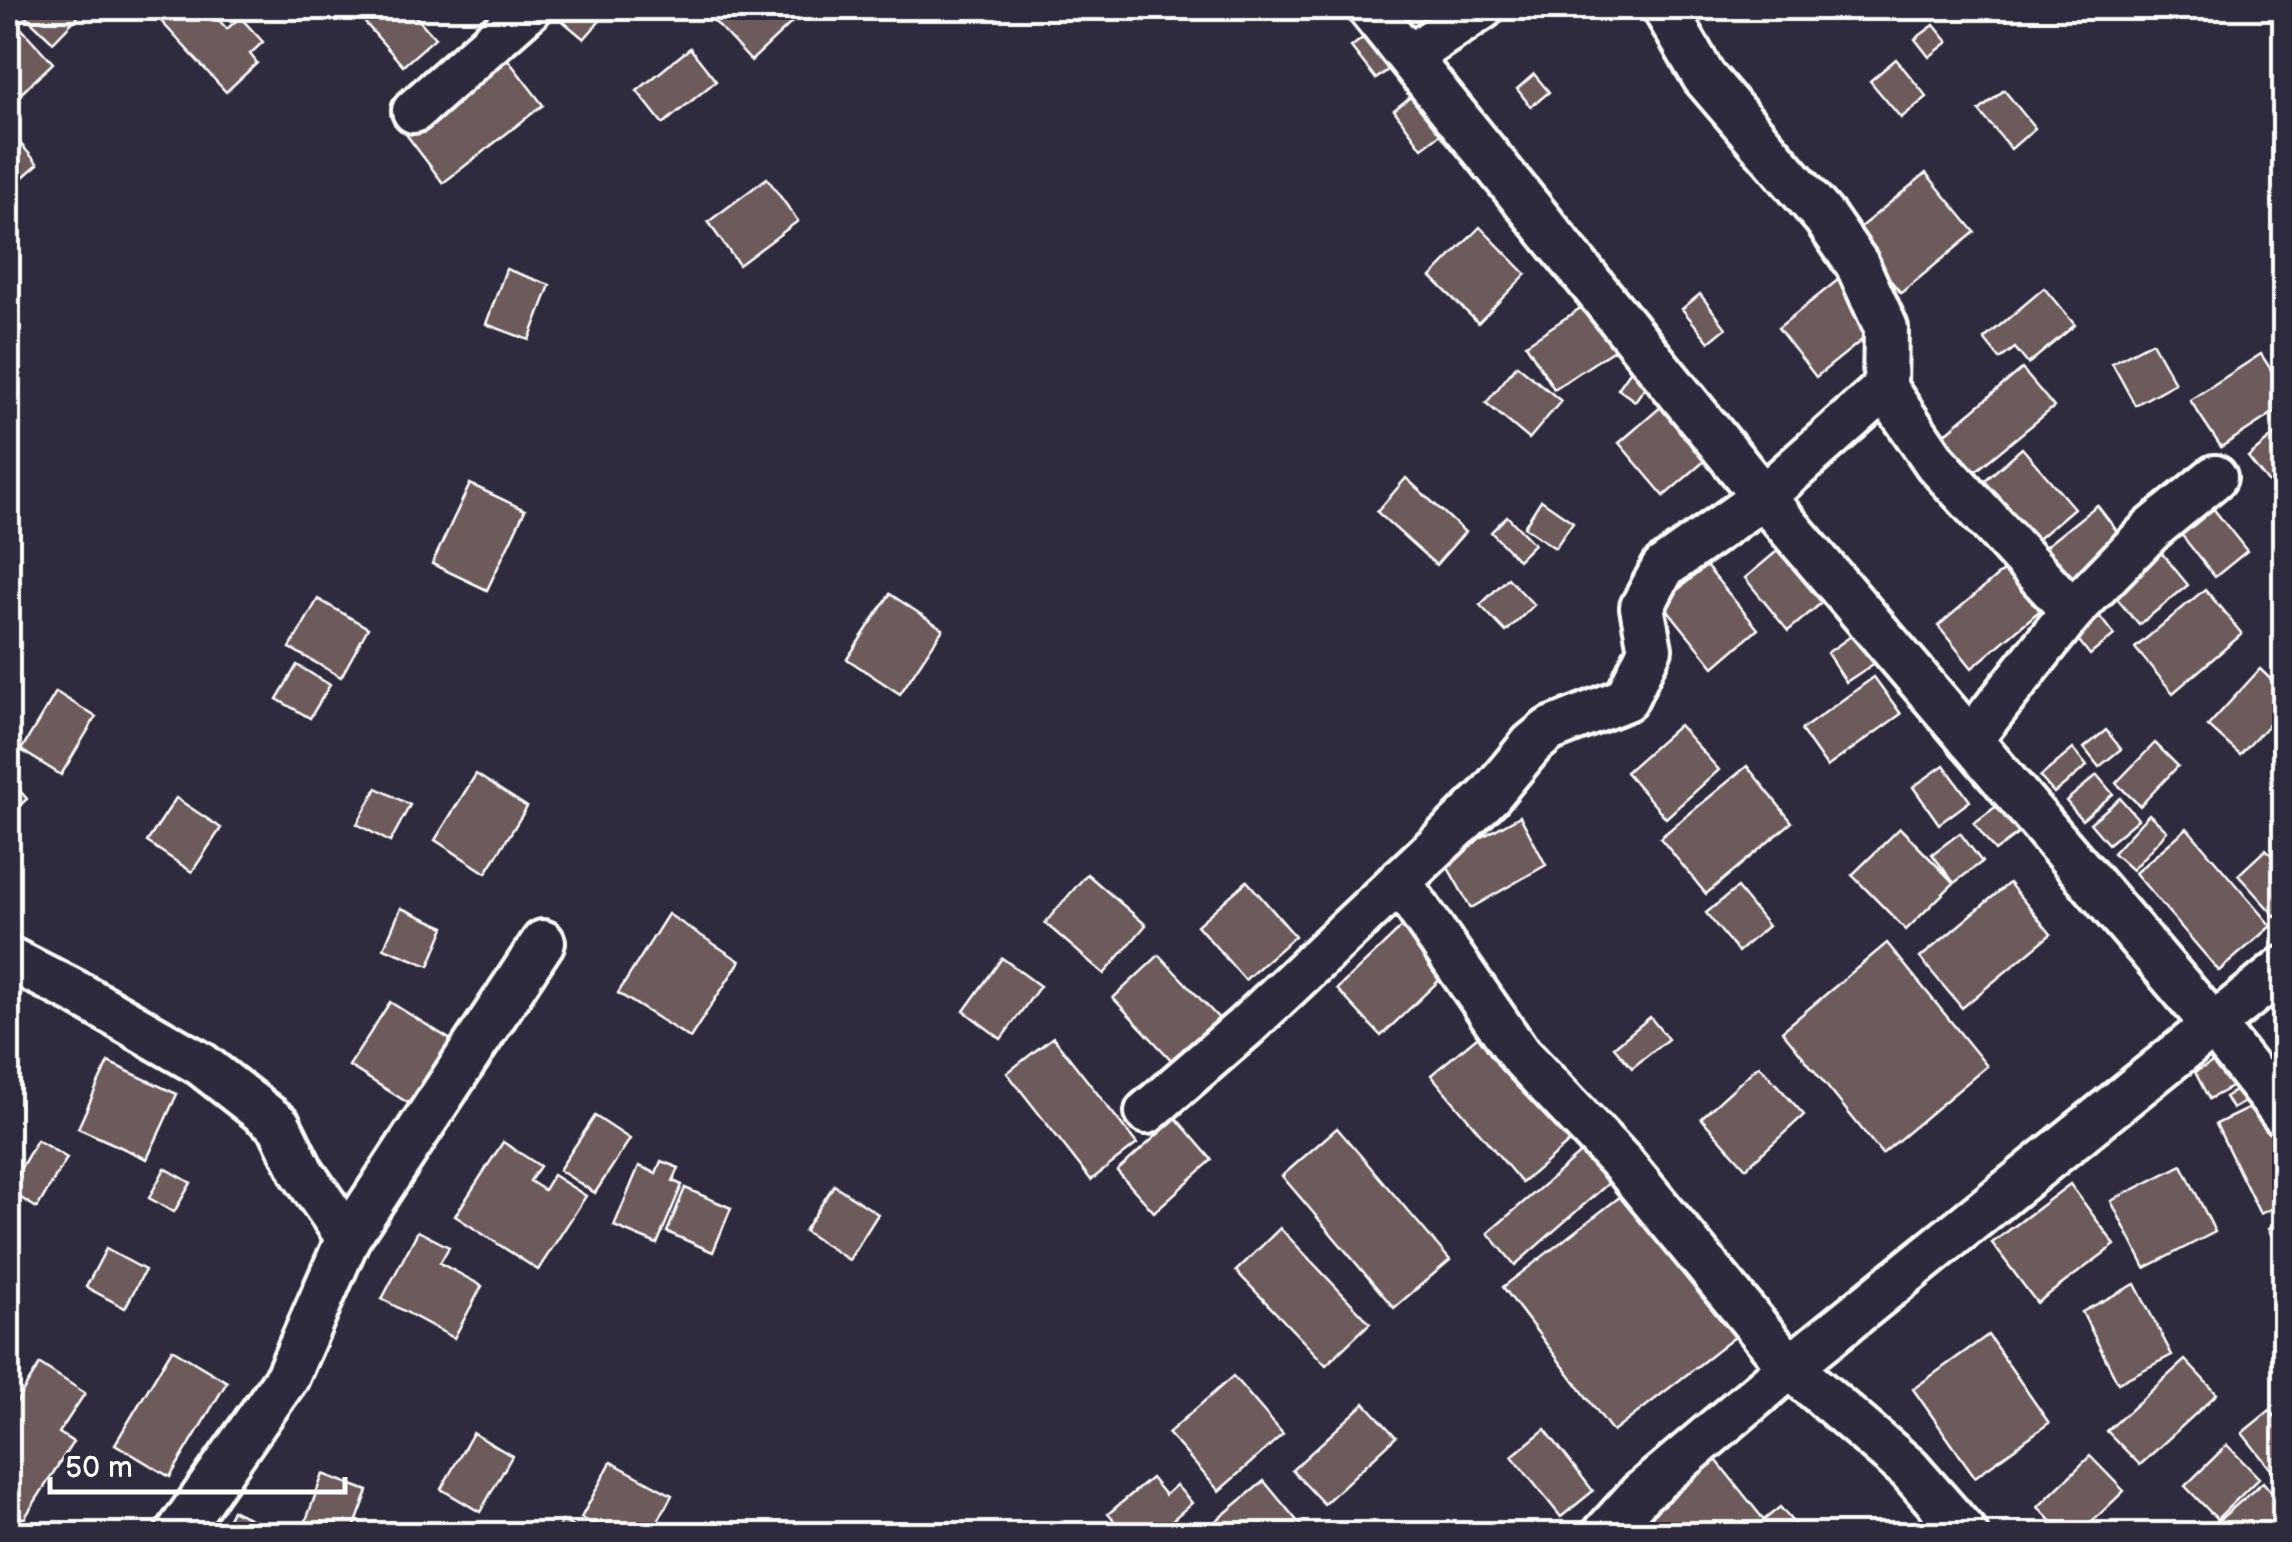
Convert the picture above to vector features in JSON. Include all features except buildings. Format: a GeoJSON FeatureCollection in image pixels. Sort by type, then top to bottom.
{"type":"FeatureCollection","features":[{"type":"Feature","properties":{"kind":"street"},"geometry":{"type":"LineString","coordinates":[[414,112],[530,8]]}},
{"type":"Feature","properties":{"kind":"street"},"geometry":{"type":"LineString","coordinates":[[1370,8],[1763,497],[2214,1026],[2284,1115]]}},
{"type":"Feature","properties":{"kind":"street"},"geometry":{"type":"LineString","coordinates":[[1410,56],[1482,8]]}},
{"type":"Feature","properties":{"kind":"street"},"geometry":{"type":"LineString","coordinates":[[1664,8],[1704,77],[1825,218],[1857,264],[1886,328],[1885,388],[1936,463],[2072,611]]}},
{"type":"Feature","properties":{"kind":"street"},"geometry":{"type":"LineString","coordinates":[[1147,1112],[1245,1027],[1490,796],[1532,744],[1549,730],[1626,699],[1650,649],[1642,607],[1663,568],[1763,497],[1885,388]]}},
{"type":"Feature","properties":{"kind":"street"},"geometry":{"type":"LineString","coordinates":[[1970,740],[2072,611],[2152,529],[2215,477]]}},
{"type":"Feature","properties":{"kind":"street"},"geometry":{"type":"LineString","coordinates":[[1399,881],[1519,1054],[1624,1165],[1790,1367],[1909,1469],[1966,1534]]}},
{"type":"Feature","properties":{"kind":"street"},"geometry":{"type":"LineString","coordinates":[[177,1534],[287,1377],[348,1238],[544,942]]}},
{"type":"Feature","properties":{"kind":"street"},"geometry":{"type":"LineString","coordinates":[[8,958],[201,1064],[279,1125],[302,1172],[348,1238]]}},
{"type":"Feature","properties":{"kind":"street"},"geometry":{"type":"LineString","coordinates":[[1604,1534],[1641,1493],[1790,1367],[2284,968]]}}]}
